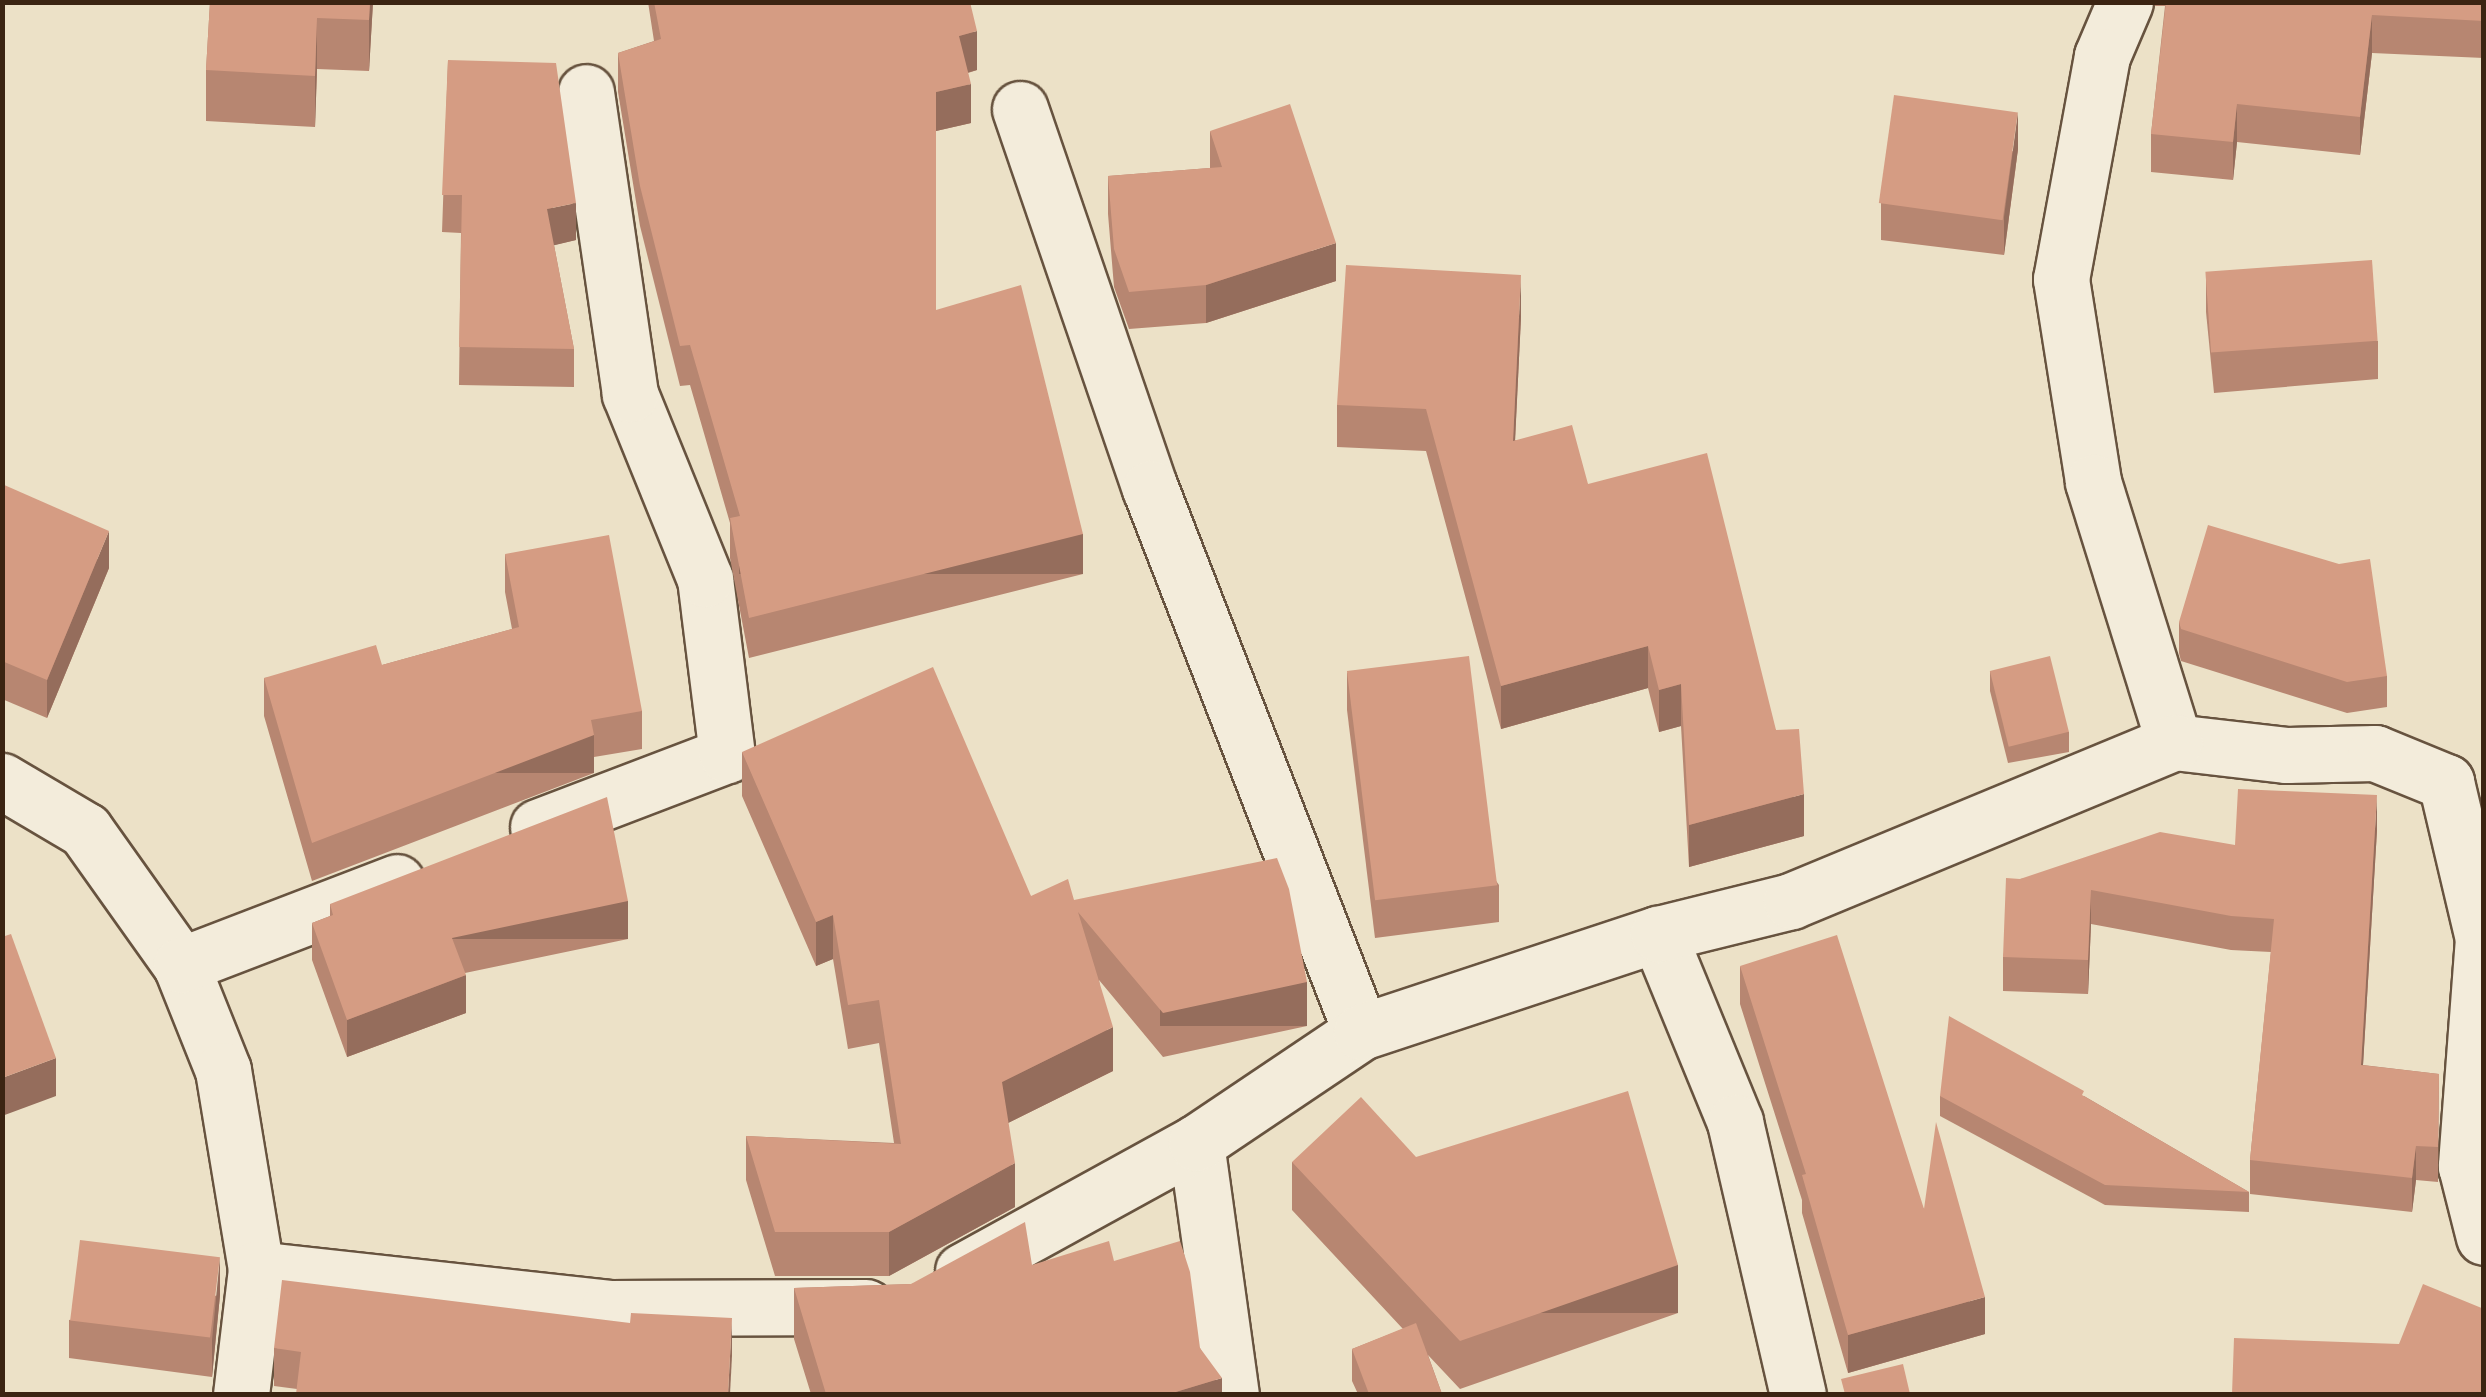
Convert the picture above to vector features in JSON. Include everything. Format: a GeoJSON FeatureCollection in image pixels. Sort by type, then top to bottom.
{"type":"FeatureCollection","features":[{"type":"Feature","properties":{"kind":"street"},"geometry":{"type":"LineString","coordinates":[[2125,2],[2102,56],[2062,279],[2094,482],[2174,742]]}},
{"type":"Feature","properties":{"kind":"street"},"geometry":{"type":"LineString","coordinates":[[490,846],[727,755],[705,579],[630,394],[586,92]]}},
{"type":"Feature","properties":{"kind":"street"},"geometry":{"type":"LineString","coordinates":[[1020,109],[1150,488],[1361,1032]]}},
{"type":"Feature","properties":{"kind":"street"},"geometry":{"type":"LineString","coordinates":[[256,1269],[609,1308],[896,1307],[1196,1144],[1361,1032],[1658,934],[1791,901],[2174,742],[2287,755],[2375,753],[2446,782],[2484,938],[2466,1166],[2484,1237]]}},
{"type":"Feature","properties":{"kind":"street"},"geometry":{"type":"LineString","coordinates":[[2,781],[85,830],[181,965],[223,1070],[256,1269],[241,1394]]}},
{"type":"Feature","properties":{"kind":"street"},"geometry":{"type":"LineString","coordinates":[[181,965],[436,867]]}},
{"type":"Feature","properties":{"kind":"street"},"geometry":{"type":"LineString","coordinates":[[1658,934],[1735,1122],[1798,1394]]}},
{"type":"Feature","properties":{"kind":"street"},"geometry":{"type":"LineString","coordinates":[[1196,1144],[1231,1394]]}},
{"type":"Feature","properties":{"kind":"building"},"geometry":{"type":"Polygon","coordinates":[[[210,2],[370,2],[369,20],[317,18],[315,76],[206,70],[210,2]]]}},
{"type":"Feature","properties":{"kind":"building"},"geometry":{"type":"Polygon","coordinates":[[[654,2],[970,2],[977,31],[959,36],[971,84],[936,92],[936,310],[1021,285],[1083,534],[749,618],[730,518],[740,516],[690,345],[680,346],[640,186],[618,53],[661,39],[654,2]]]}},
{"type":"Feature","properties":{"kind":"building"},"geometry":{"type":"Polygon","coordinates":[[[2166,2],[2484,2],[2484,21],[2372,15],[2360,117],[2237,104],[2233,142],[2151,134],[2166,2]]]}},
{"type":"Feature","properties":{"kind":"building"},"geometry":{"type":"Polygon","coordinates":[[[448,60],[556,63],[576,203],[547,209],[574,349],[459,347],[462,195],[442,195],[448,60]]]}},
{"type":"Feature","properties":{"kind":"building"},"geometry":{"type":"Polygon","coordinates":[[[1894,95],[2018,112],[2003,220],[1879,203],[1894,95]]]}},
{"type":"Feature","properties":{"kind":"building"},"geometry":{"type":"Polygon","coordinates":[[[1290,104],[1336,243],[1206,285],[1129,292],[1114,249],[1108,176],[1222,167],[1210,131],[1290,104]]]}},
{"type":"Feature","properties":{"kind":"building"},"geometry":{"type":"Polygon","coordinates":[[[2372,260],[2378,341],[2211,352],[2205,272],[2372,260]]]}},
{"type":"Feature","properties":{"kind":"building"},"geometry":{"type":"Polygon","coordinates":[[[1346,265],[1521,275],[1513,441],[1572,425],[1588,484],[1707,453],[1776,730],[1799,729],[1804,794],[1689,825],[1681,684],[1659,690],[1648,646],[1501,686],[1426,409],[1337,405],[1346,265]]]}},
{"type":"Feature","properties":{"kind":"building"},"geometry":{"type":"Polygon","coordinates":[[[2,484],[109,531],[47,680],[2,661],[2,484]]]}},
{"type":"Feature","properties":{"kind":"building"},"geometry":{"type":"Polygon","coordinates":[[[2208,525],[2339,564],[2370,559],[2387,676],[2347,682],[2181,629],[2179,622],[2208,525]]]}},
{"type":"Feature","properties":{"kind":"building"},"geometry":{"type":"Polygon","coordinates":[[[609,535],[642,711],[591,720],[594,735],[312,843],[264,678],[376,645],[382,665],[519,627],[505,554],[609,535]]]}},
{"type":"Feature","properties":{"kind":"building"},"geometry":{"type":"Polygon","coordinates":[[[1469,656],[1497,885],[1375,900],[1347,671],[1469,656]]]}},
{"type":"Feature","properties":{"kind":"building"},"geometry":{"type":"Polygon","coordinates":[[[2050,656],[2069,732],[2009,747],[1990,671],[2050,656]]]}},
{"type":"Feature","properties":{"kind":"building"},"geometry":{"type":"Polygon","coordinates":[[[933,667],[1031,896],[1068,879],[1074,900],[1277,858],[1289,889],[1307,982],[1163,1013],[1078,912],[1113,1027],[1002,1082],[1015,1163],[889,1232],[775,1232],[746,1136],[901,1144],[879,1000],[848,1005],[833,915],[816,922],[742,752],[933,667]]]}},
{"type":"Feature","properties":{"kind":"building"},"geometry":{"type":"Polygon","coordinates":[[[2238,789],[2377,795],[2361,1065],[2439,1074],[2438,1147],[2416,1146],[2412,1178],[2250,1160],[2274,919],[2231,916],[2091,890],[2088,960],[2003,957],[2006,878],[2020,879],[2160,832],[2235,845],[2238,789]]]}},
{"type":"Feature","properties":{"kind":"building"},"geometry":{"type":"Polygon","coordinates":[[[607,797],[628,901],[452,938],[466,975],[347,1020],[312,923],[333,915],[330,904],[607,797]]]}},
{"type":"Feature","properties":{"kind":"building"},"geometry":{"type":"Polygon","coordinates":[[[11,934],[56,1058],[2,1078],[2,937],[11,934]]]}},
{"type":"Feature","properties":{"kind":"building"},"geometry":{"type":"Polygon","coordinates":[[[1837,935],[1924,1209],[1936,1122],[1985,1297],[1848,1335],[1802,1175],[1806,1174],[1740,966],[1837,935]]]}},
{"type":"Feature","properties":{"kind":"building"},"geometry":{"type":"Polygon","coordinates":[[[1949,1016],[2084,1091],[2082,1095],[2249,1192],[2105,1185],[1940,1096],[1949,1016]]]}},
{"type":"Feature","properties":{"kind":"building"},"geometry":{"type":"Polygon","coordinates":[[[1628,1091],[1678,1265],[1460,1341],[1292,1162],[1361,1097],[1416,1157],[1628,1091]]]}},
{"type":"Feature","properties":{"kind":"building"},"geometry":{"type":"Polygon","coordinates":[[[1025,1222],[1032,1265],[1109,1241],[1114,1261],[1180,1241],[1190,1272],[1200,1348],[1222,1378],[1169,1394],[826,1394],[794,1288],[911,1284],[1025,1222]]]}},
{"type":"Feature","properties":{"kind":"building"},"geometry":{"type":"Polygon","coordinates":[[[80,1240],[220,1257],[210,1338],[70,1320],[80,1240]]]}},
{"type":"Feature","properties":{"kind":"building"},"geometry":{"type":"Polygon","coordinates":[[[282,1280],[630,1323],[631,1313],[732,1318],[728,1394],[296,1394],[301,1352],[274,1348],[282,1280]]]}},
{"type":"Feature","properties":{"kind":"building"},"geometry":{"type":"Polygon","coordinates":[[[2423,1284],[2484,1309],[2484,1394],[2232,1394],[2234,1338],[2399,1344],[2423,1284]]]}},
{"type":"Feature","properties":{"kind":"building"},"geometry":{"type":"Polygon","coordinates":[[[1416,1323],[1442,1394],[1369,1394],[1352,1349],[1416,1323]]]}},
{"type":"Feature","properties":{"kind":"building"},"geometry":{"type":"Polygon","coordinates":[[[1903,1364],[1910,1394],[1845,1394],[1841,1379],[1903,1364]]]}}]}
